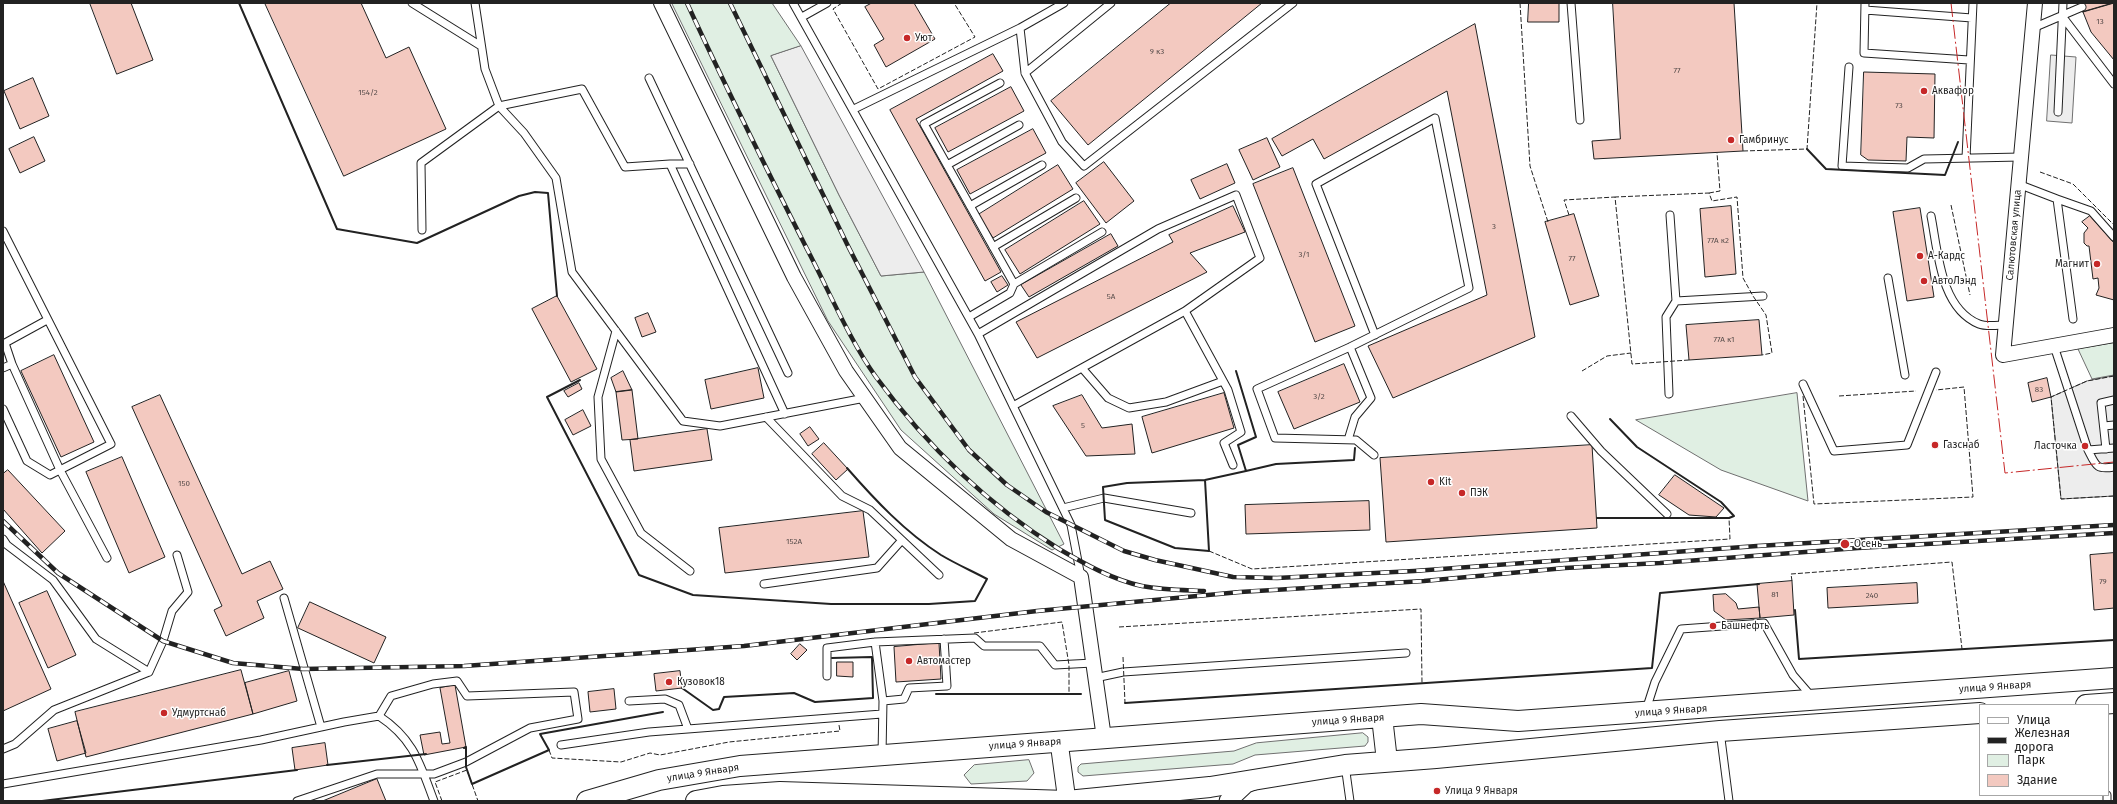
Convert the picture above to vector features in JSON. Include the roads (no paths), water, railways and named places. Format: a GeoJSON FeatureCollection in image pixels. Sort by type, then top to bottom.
{"type":"FeatureCollection","features":[{"type":"Feature","properties":{"kind":"main road","name":"улица 9 Января"},"geometry":{"type":"LineString","coordinates":[[586,801],[658,780],[740,766],[1421,714],[1518,721],[1645,714],[2114,678]]}},
{"type":"Feature","properties":{"kind":"main road"},"geometry":{"type":"LineString","coordinates":[[2100,704],[2114,703]]}},
{"type":"Feature","properties":{"kind":"main road"},"geometry":{"type":"LineString","coordinates":[[696,801],[723,796],[780,792],[924,799],[1067,801],[1210,787],[1266,776],[1345,764],[1720,731],[1979,713]]}},
{"type":"Feature","properties":{"kind":"main road"},"geometry":{"type":"LineString","coordinates":[[1382,717],[1387,761]]}},
{"type":"Feature","properties":{"kind":"street"},"geometry":{"type":"LineString","coordinates":[[661,3],[794,277],[846,371],[900,448],[1011,539],[1081,577],[1104,738]]}},
{"type":"Feature","properties":{"kind":"street","name":"Салютовская улица"},"geometry":{"type":"LineString","coordinates":[[2035,3],[2003,355],[2114,335]]}},
{"type":"Feature","properties":{"kind":"street"},"geometry":{"type":"LineString","coordinates":[[1059,742],[1067,801]]}},
{"type":"Feature","properties":{"kind":"street"},"geometry":{"type":"LineString","coordinates":[[1228,801],[1246,784],[1266,776]]}},
{"type":"Feature","properties":{"kind":"lane"},"geometry":{"type":"LineString","coordinates":[[412,3],[482,46]]}},
{"type":"Feature","properties":{"kind":"lane"},"geometry":{"type":"LineString","coordinates":[[475,3],[485,69],[499,106],[524,133],[556,178],[572,272],[683,422],[720,426],[865,398]]}},
{"type":"Feature","properties":{"kind":"lane"},"geometry":{"type":"LineString","coordinates":[[793,3],[854,109],[978,334],[1071,525],[1081,577]]}},
{"type":"Feature","properties":{"kind":"lane"},"geometry":{"type":"LineString","coordinates":[[802,17],[827,3]]}},
{"type":"Feature","properties":{"kind":"lane"},"geometry":{"type":"LineString","coordinates":[[854,109],[1020,28],[1064,3]]}},
{"type":"Feature","properties":{"kind":"lane"},"geometry":{"type":"LineString","coordinates":[[1025,73],[1111,3]]}},
{"type":"Feature","properties":{"kind":"lane"},"geometry":{"type":"LineString","coordinates":[[1020,28],[1025,73],[1062,142],[1084,166],[1293,3]]}},
{"type":"Feature","properties":{"kind":"lane"},"geometry":{"type":"LineString","coordinates":[[1571,3],[1580,120]]}},
{"type":"Feature","properties":{"kind":"lane"},"geometry":{"type":"LineString","coordinates":[[1966,158],[1969,60],[1973,3]]}},
{"type":"Feature","properties":{"kind":"lane"},"geometry":{"type":"LineString","coordinates":[[2058,112],[2063,3]]}},
{"type":"Feature","properties":{"kind":"lane"},"geometry":{"type":"LineString","coordinates":[[1969,60],[1864,53],[1865,7],[1972,18]]}},
{"type":"Feature","properties":{"kind":"lane"},"geometry":{"type":"LineString","coordinates":[[2033,28],[2082,7]]}},
{"type":"Feature","properties":{"kind":"lane"},"geometry":{"type":"LineString","coordinates":[[2062,16],[2114,84]]}},
{"type":"Feature","properties":{"kind":"lane"},"geometry":{"type":"LineString","coordinates":[[1849,67],[1842,166],[1908,168],[1924,159],[2021,157]]}},
{"type":"Feature","properties":{"kind":"lane"},"geometry":{"type":"LineString","coordinates":[[649,78],[788,372]]}},
{"type":"Feature","properties":{"kind":"lane"},"geometry":{"type":"LineString","coordinates":[[1000,82],[924,124],[1014,284]]}},
{"type":"Feature","properties":{"kind":"lane"},"geometry":{"type":"LineString","coordinates":[[422,230],[421,163],[499,106],[582,89],[625,167],[690,164]]}},
{"type":"Feature","properties":{"kind":"lane"},"geometry":{"type":"LineString","coordinates":[[1374,455],[1356,440],[1275,438],[1258,389],[1350,347],[1375,335],[1469,288],[1435,118],[1316,184],[1375,335]]}},
{"type":"Feature","properties":{"kind":"lane"},"geometry":{"type":"LineString","coordinates":[[947,165],[1019,125]]}},
{"type":"Feature","properties":{"kind":"lane"},"geometry":{"type":"LineString","coordinates":[[670,164],[785,414]]}},
{"type":"Feature","properties":{"kind":"lane"},"geometry":{"type":"LineString","coordinates":[[970,206],[1042,165]]}},
{"type":"Feature","properties":{"kind":"lane"},"geometry":{"type":"LineString","coordinates":[[2018,184],[2091,211],[2114,237]]}},
{"type":"Feature","properties":{"kind":"lane"},"geometry":{"type":"LineString","coordinates":[[978,334],[1158,229],[1236,195],[1260,258],[1186,311],[1013,406]]}},
{"type":"Feature","properties":{"kind":"lane"},"geometry":{"type":"LineString","coordinates":[[992,247],[1076,198]]}},
{"type":"Feature","properties":{"kind":"lane"},"geometry":{"type":"LineString","coordinates":[[2057,199],[2073,319]]}},
{"type":"Feature","properties":{"kind":"lane"},"geometry":{"type":"LineString","coordinates":[[1668,394],[1666,317],[1676,301],[1670,215]]}},
{"type":"Feature","properties":{"kind":"lane"},"geometry":{"type":"LineString","coordinates":[[1930,216],[1945,283],[1957,310],[1979,324],[2006,325]]}},
{"type":"Feature","properties":{"kind":"lane"},"geometry":{"type":"LineString","coordinates":[[3,231],[111,444],[50,475],[27,461],[3,410]]}},
{"type":"Feature","properties":{"kind":"lane"},"geometry":{"type":"LineString","coordinates":[[969,317],[1010,293],[1014,284],[1102,232]]}},
{"type":"Feature","properties":{"kind":"lane"},"geometry":{"type":"LineString","coordinates":[[1888,278],[1905,375]]}},
{"type":"Feature","properties":{"kind":"lane"},"geometry":{"type":"LineString","coordinates":[[1676,301],[1763,296]]}},
{"type":"Feature","properties":{"kind":"lane"},"geometry":{"type":"LineString","coordinates":[[1186,311],[1228,390],[1241,432],[1224,444],[1233,465]]}},
{"type":"Feature","properties":{"kind":"lane"},"geometry":{"type":"LineString","coordinates":[[47,320],[5,344],[12,364],[60,470],[106,558]]}},
{"type":"Feature","properties":{"kind":"lane"},"geometry":{"type":"LineString","coordinates":[[616,331],[598,397],[601,459],[641,533],[690,571]]}},
{"type":"Feature","properties":{"kind":"lane"},"geometry":{"type":"LineString","coordinates":[[2054,346],[2088,450],[2098,467],[2103,469],[2114,467]]}},
{"type":"Feature","properties":{"kind":"lane"},"geometry":{"type":"LineString","coordinates":[[1348,440],[1355,417],[1371,398],[1350,347]]}},
{"type":"Feature","properties":{"kind":"lane"},"geometry":{"type":"LineString","coordinates":[[3,368],[12,364]]}},
{"type":"Feature","properties":{"kind":"lane"},"geometry":{"type":"LineString","coordinates":[[1082,368],[1108,398],[1129,408],[1166,402],[1223,381]]}},
{"type":"Feature","properties":{"kind":"lane"},"geometry":{"type":"LineString","coordinates":[[1803,384],[1834,451],[1907,445],[1936,372]]}},
{"type":"Feature","properties":{"kind":"lane"},"geometry":{"type":"LineString","coordinates":[[2088,450],[2110,448],[2104,426],[2101,403],[2114,400]]}},
{"type":"Feature","properties":{"kind":"lane"},"geometry":{"type":"LineString","coordinates":[[1570,416],[1601,451],[1667,514]]}},
{"type":"Feature","properties":{"kind":"lane"},"geometry":{"type":"LineString","coordinates":[[766,418],[842,496],[870,510],[939,575]]}},
{"type":"Feature","properties":{"kind":"lane"},"geometry":{"type":"LineString","coordinates":[[2104,426],[2114,425]]}},
{"type":"Feature","properties":{"kind":"lane"},"geometry":{"type":"LineString","coordinates":[[1063,508],[1104,498],[1191,513]]}},
{"type":"Feature","properties":{"kind":"lane"},"geometry":{"type":"LineString","coordinates":[[3,538],[7,545],[53,580],[96,639],[149,672]]}},
{"type":"Feature","properties":{"kind":"lane"},"geometry":{"type":"LineString","coordinates":[[764,584],[877,568],[902,540]]}},
{"type":"Feature","properties":{"kind":"lane"},"geometry":{"type":"LineString","coordinates":[[3,749],[15,744],[54,710],[149,672],[163,641],[172,611],[188,592],[177,555]]}},
{"type":"Feature","properties":{"kind":"lane"},"geometry":{"type":"LineString","coordinates":[[284,598],[321,727]]}},
{"type":"Feature","properties":{"kind":"lane"},"geometry":{"type":"LineString","coordinates":[[1645,714],[1655,682],[1681,629],[1764,624],[1793,675],[1815,700]]}},
{"type":"Feature","properties":{"kind":"lane"},"geometry":{"type":"LineString","coordinates":[[827,676],[827,648],[875,642],[975,638],[984,646],[1040,646],[1055,665],[1093,663]]}},
{"type":"Feature","properties":{"kind":"lane"},"geometry":{"type":"LineString","coordinates":[[883,701],[904,699],[909,688],[947,686],[944,639]]}},
{"type":"Feature","properties":{"kind":"lane"},"geometry":{"type":"LineString","coordinates":[[875,642],[883,701],[882,755]]}},
{"type":"Feature","properties":{"kind":"lane"},"geometry":{"type":"LineString","coordinates":[[1095,678],[1123,672],[1406,653]]}},
{"type":"Feature","properties":{"kind":"lane"},"geometry":{"type":"LineString","coordinates":[[297,801],[377,774],[434,774],[466,762],[530,728],[578,719],[574,692],[467,696],[457,681],[391,696],[379,716]]}},
{"type":"Feature","properties":{"kind":"lane"},"geometry":{"type":"LineString","coordinates":[[629,701],[665,699],[679,705],[688,729]]}},
{"type":"Feature","properties":{"kind":"lane"},"geometry":{"type":"LineString","coordinates":[[561,745],[649,732],[882,714]]}},
{"type":"Feature","properties":{"kind":"lane"},"geometry":{"type":"LineString","coordinates":[[3,784],[261,740],[379,716],[396,727],[417,755],[434,801]]}},
{"type":"Feature","properties":{"kind":"lane"},"geometry":{"type":"LineString","coordinates":[[1720,731],[1729,801]]}},
{"type":"Feature","properties":{"kind":"lane"},"geometry":{"type":"LineString","coordinates":[[1345,764],[1350,801]]}},
{"type":"Feature","properties":{"kind":"railway"},"geometry":{"type":"LineString","coordinates":[[687,3],[746,127],[848,331],[866,363],[876,377],[916,426],[959,472],[983,493],[1007,513],[1069,555],[1120,580],[1142,586],[1173,590],[1204,591]]}},
{"type":"Feature","properties":{"kind":"railway"},"geometry":{"type":"LineString","coordinates":[[730,3],[847,244],[915,377],[969,450],[1007,485],[1046,512],[1124,551],[1155,560],[1233,577],[1277,578],[1414,571],[1757,546],[2114,525]]}},
{"type":"Feature","properties":{"kind":"railway"},"geometry":{"type":"LineString","coordinates":[[3,521],[58,573],[163,641],[233,663],[303,669],[464,666],[744,646],[1037,611],[1240,592],[1424,581],[1565,568],[1660,563],[1858,548],[2114,533]]}},
{"type":"Feature","properties":{"kind":"place","name":"Уют"},"geometry":{"type":"Point","coordinates":[907,38]}},
{"type":"Feature","properties":{"kind":"place","name":"Аквафор"},"geometry":{"type":"Point","coordinates":[1924,91]}},
{"type":"Feature","properties":{"kind":"place","name":"Гамбринус"},"geometry":{"type":"Point","coordinates":[1731,140]}},
{"type":"Feature","properties":{"kind":"place","name":"А-Кардс"},"geometry":{"type":"Point","coordinates":[1920,256]}},
{"type":"Feature","properties":{"kind":"place","name":"Магнит"},"geometry":{"type":"Point","coordinates":[2097,264]}},
{"type":"Feature","properties":{"kind":"place","name":"АвтоЛэнд"},"geometry":{"type":"Point","coordinates":[1924,281]}},
{"type":"Feature","properties":{"kind":"place","name":"Газснаб"},"geometry":{"type":"Point","coordinates":[1935,445]}},
{"type":"Feature","properties":{"kind":"place","name":"Ласточка"},"geometry":{"type":"Point","coordinates":[2085,446]}},
{"type":"Feature","properties":{"kind":"place","name":"Kit"},"geometry":{"type":"Point","coordinates":[1431,482]}},
{"type":"Feature","properties":{"kind":"place","name":"ПЭК"},"geometry":{"type":"Point","coordinates":[1462,493]}},
{"type":"Feature","properties":{"kind":"place","name":"Осень"},"geometry":{"type":"Point","coordinates":[1845,544]}},
{"type":"Feature","properties":{"kind":"place","name":"Башнефть"},"geometry":{"type":"Point","coordinates":[1713,626]}},
{"type":"Feature","properties":{"kind":"place","name":"Автомастер"},"geometry":{"type":"Point","coordinates":[909,661]}},
{"type":"Feature","properties":{"kind":"place","name":"Кузовок18"},"geometry":{"type":"Point","coordinates":[669,682]}},
{"type":"Feature","properties":{"kind":"place","name":"Удмуртснаб"},"geometry":{"type":"Point","coordinates":[164,713]}},
{"type":"Feature","properties":{"kind":"place","name":"Улица 9 Января"},"geometry":{"type":"Point","coordinates":[1437,791]}}]}
